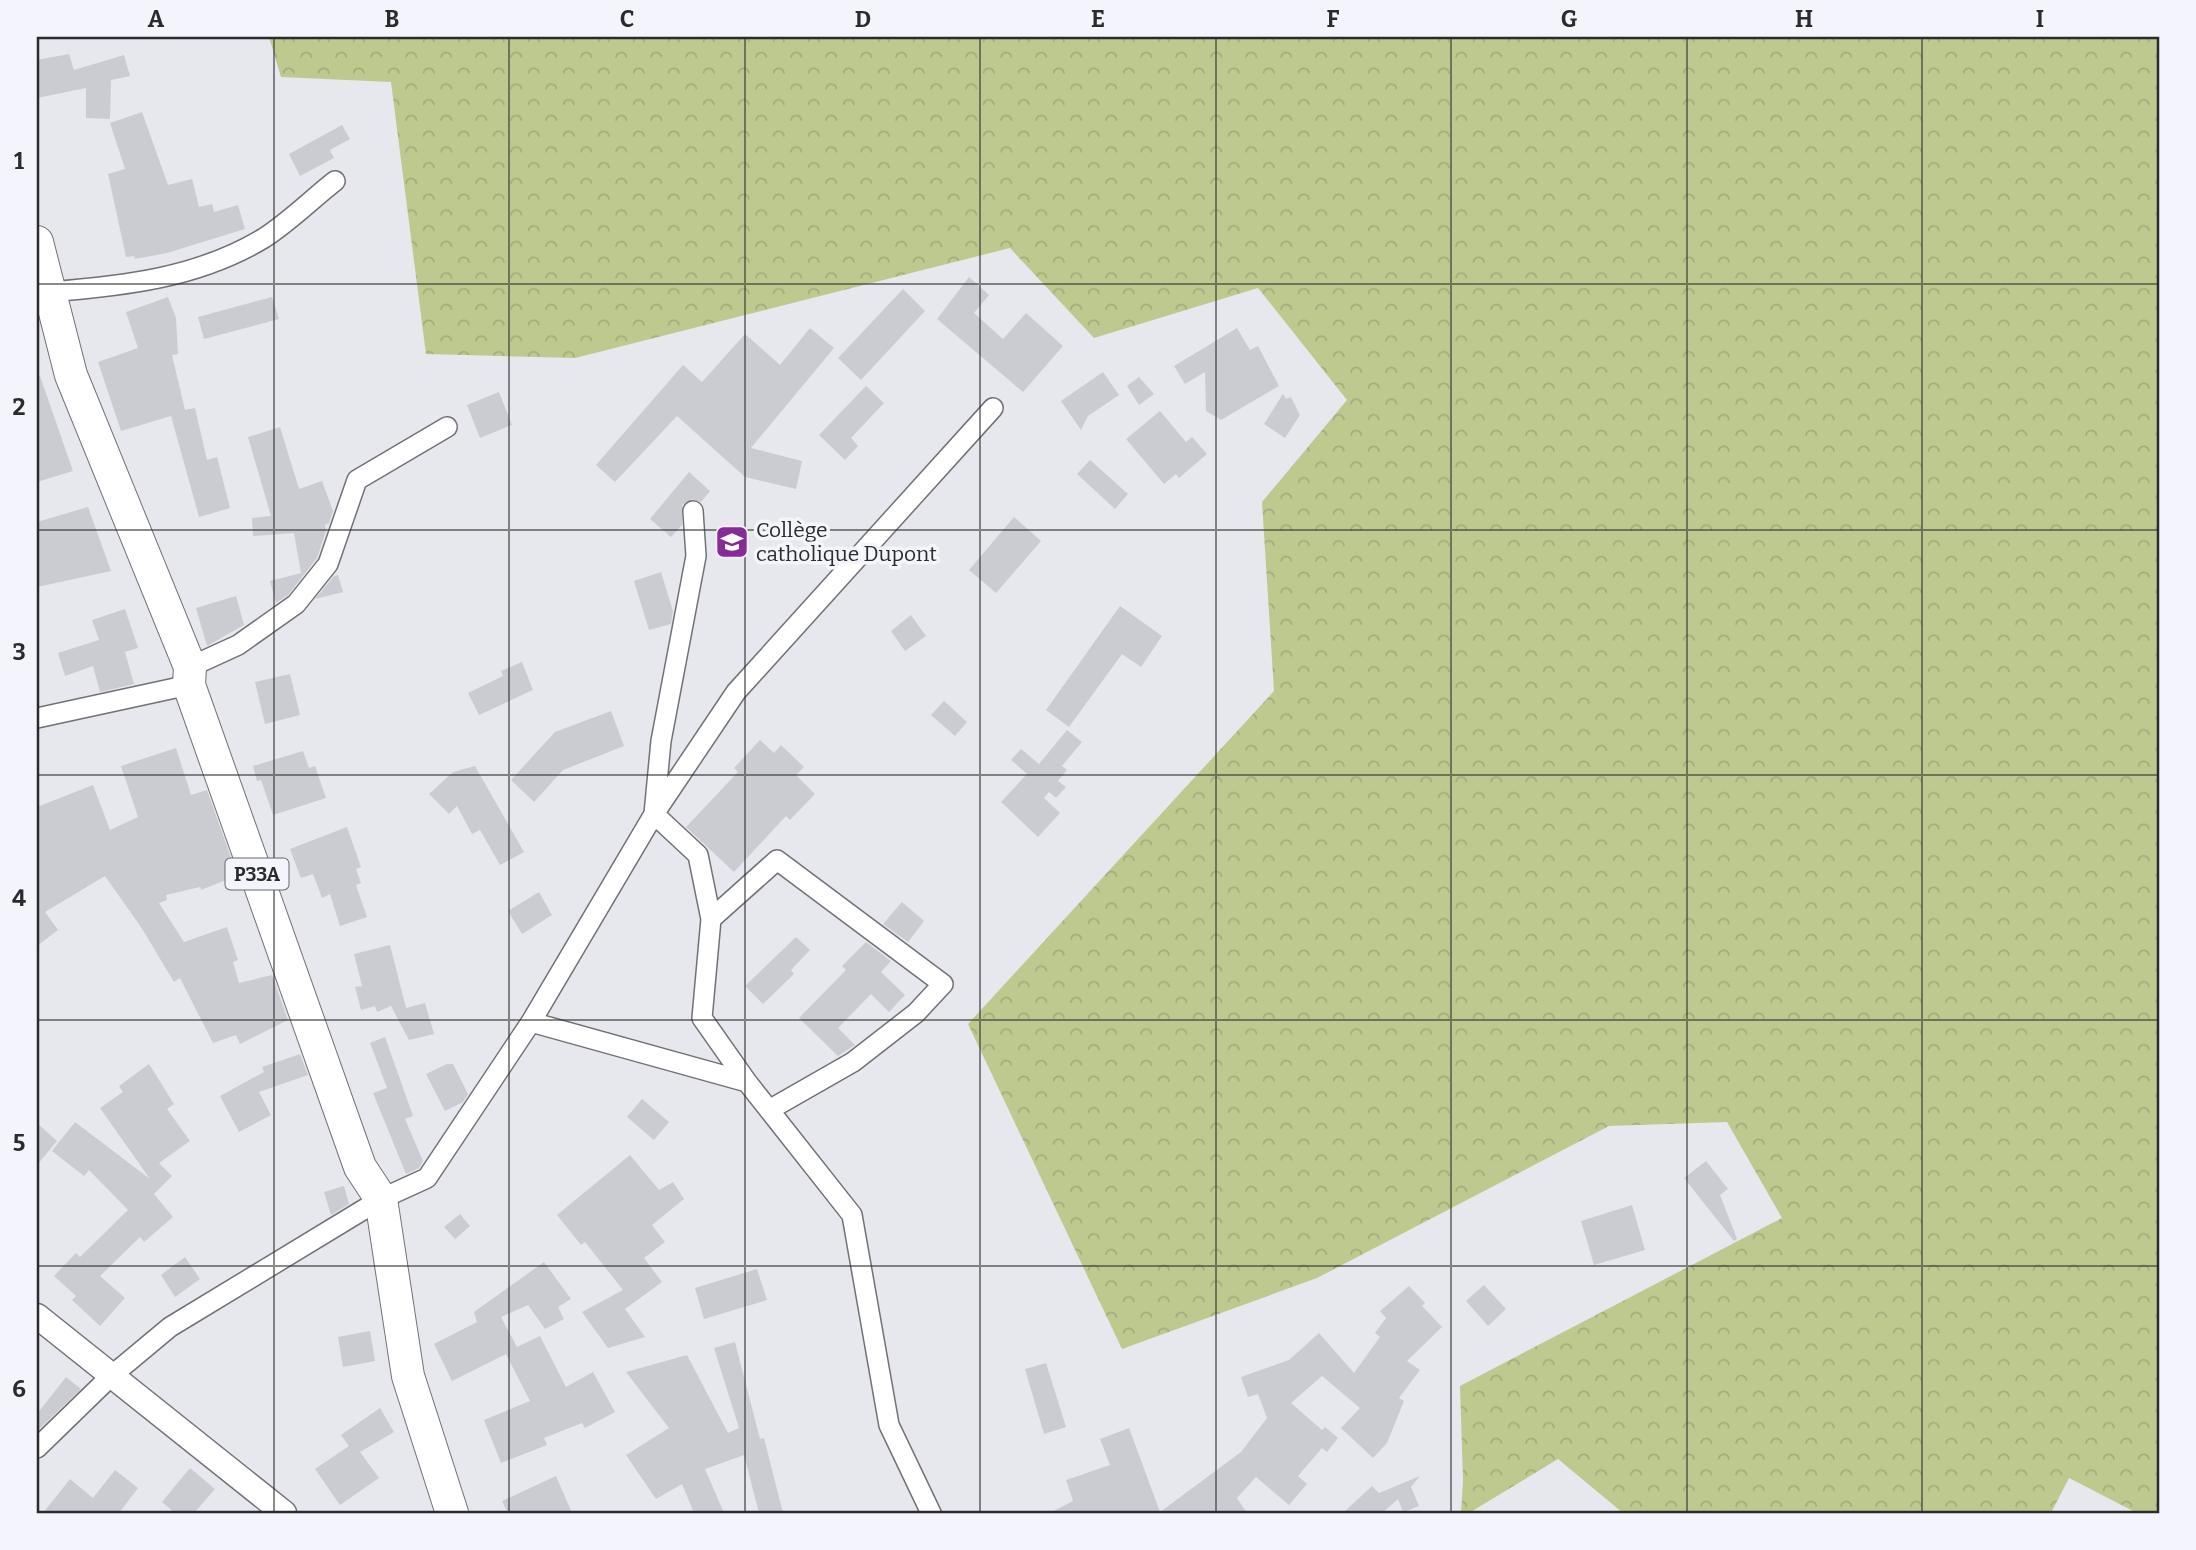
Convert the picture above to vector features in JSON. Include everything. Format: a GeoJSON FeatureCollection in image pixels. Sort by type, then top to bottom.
{"type":"FeatureCollection","features":[{"type":"Feature","properties":{"kind":"main road","name":"P33A"},"geometry":{"type":"LineString","coordinates":[[37,242],[71,375],[190,676],[360,1167],[381,1199],[408,1376],[452,1513]]}},
{"type":"Feature","properties":{"kind":"street"},"geometry":{"type":"LineString","coordinates":[[48,292],[129,285],[225,259],[266,236],[335,181]]}},
{"type":"Feature","properties":{"kind":"street"},"geometry":{"type":"LineString","coordinates":[[37,1448],[110,1377],[170,1327],[381,1199],[428,1178],[531,1022],[654,814],[736,692],[993,408]]}},
{"type":"Feature","properties":{"kind":"street"},"geometry":{"type":"LineString","coordinates":[[37,718],[190,676],[296,604],[327,564],[357,480],[447,427]]}},
{"type":"Feature","properties":{"kind":"street"},"geometry":{"type":"LineString","coordinates":[[654,814],[661,741],[696,556],[693,511]]}},
{"type":"Feature","properties":{"kind":"street"},"geometry":{"type":"LineString","coordinates":[[654,814],[698,855],[711,919],[702,1018],[747,1082],[852,1215],[888,1425],[931,1513]]}},
{"type":"Feature","properties":{"kind":"street"},"geometry":{"type":"LineString","coordinates":[[711,919],[777,860],[943,984],[915,1013],[853,1062],[769,1110]]}},
{"type":"Feature","properties":{"kind":"street"},"geometry":{"type":"LineString","coordinates":[[531,1022],[747,1082]]}},
{"type":"Feature","properties":{"kind":"street"},"geometry":{"type":"LineString","coordinates":[[37,1316],[110,1377],[284,1513]]}},
{"type":"Feature","properties":{"kind":"green space"},"geometry":{"type":"Polygon","coordinates":[[[269,37],[2159,37],[2159,1513],[2137,1513],[2069,1478],[2051,1513],[1623,1513],[1558,1459],[1469,1513],[1461,1513],[1463,1480],[1460,1386],[1782,1218],[1727,1122],[1609,1126],[1317,1278],[1122,1349],[968,1024],[1274,691],[1262,502],[1347,400],[1258,288],[1094,338],[1010,248],[575,358],[426,354],[391,82],[281,77],[269,37]]]}},
{"type":"Feature","properties":{"kind":"building"},"geometry":{"type":"Polygon","coordinates":[[[69,54],[74,70],[124,55],[130,76],[111,80],[110,119],[86,118],[86,88],[37,98],[37,60],[69,54]]]}},
{"type":"Feature","properties":{"kind":"building"},"geometry":{"type":"Polygon","coordinates":[[[142,112],[168,185],[192,179],[199,207],[212,204],[214,212],[238,205],[245,229],[167,253],[135,259],[134,256],[126,257],[108,174],[125,169],[110,123],[142,112]]]}},
{"type":"Feature","properties":{"kind":"building"},"geometry":{"type":"Polygon","coordinates":[[[342,125],[350,139],[330,150],[334,158],[300,176],[289,154],[342,125]]]}},
{"type":"Feature","properties":{"kind":"building"},"geometry":{"type":"Polygon","coordinates":[[[969,277],[989,295],[974,313],[1003,339],[1026,313],[1063,346],[1023,392],[937,319],[969,277]]]}},
{"type":"Feature","properties":{"kind":"building"},"geometry":{"type":"Polygon","coordinates":[[[903,289],[925,311],[861,380],[838,358],[903,289]]]}},
{"type":"Feature","properties":{"kind":"building"},"geometry":{"type":"Polygon","coordinates":[[[168,297],[176,318],[178,354],[172,355],[185,410],[195,408],[207,460],[217,457],[230,508],[199,517],[171,416],[121,431],[98,362],[138,348],[126,312],[168,297]]]}},
{"type":"Feature","properties":{"kind":"building"},"geometry":{"type":"Polygon","coordinates":[[[272,297],[279,319],[204,339],[198,317],[272,297]]]}},
{"type":"Feature","properties":{"kind":"building"},"geometry":{"type":"Polygon","coordinates":[[[810,328],[834,348],[751,448],[802,461],[796,489],[745,477],[677,416],[615,482],[596,465],[683,365],[702,382],[745,334],[780,365],[810,328]]]}},
{"type":"Feature","properties":{"kind":"building"},"geometry":{"type":"Polygon","coordinates":[[[1237,328],[1250,350],[1258,346],[1279,386],[1221,420],[1206,411],[1205,372],[1185,384],[1174,366],[1237,328]]]}},
{"type":"Feature","properties":{"kind":"building"},"geometry":{"type":"Polygon","coordinates":[[[1103,372],[1119,395],[1088,416],[1081,430],[1061,401],[1103,372]]]}},
{"type":"Feature","properties":{"kind":"building"},"geometry":{"type":"Polygon","coordinates":[[[40,376],[73,471],[37,482],[37,377],[40,376]]]}},
{"type":"Feature","properties":{"kind":"building"},"geometry":{"type":"Polygon","coordinates":[[[1139,377],[1154,394],[1139,405],[1127,386],[1139,377]]]}},
{"type":"Feature","properties":{"kind":"building"},"geometry":{"type":"Polygon","coordinates":[[[866,386],[884,403],[851,438],[858,446],[845,460],[819,435],[866,386]]]}},
{"type":"Feature","properties":{"kind":"building"},"geometry":{"type":"Polygon","coordinates":[[[499,392],[512,425],[480,438],[467,405],[499,392]]]}},
{"type":"Feature","properties":{"kind":"building"},"geometry":{"type":"Polygon","coordinates":[[[1283,394],[1286,399],[1291,397],[1300,415],[1285,438],[1264,424],[1283,394]]]}},
{"type":"Feature","properties":{"kind":"building"},"geometry":{"type":"Polygon","coordinates":[[[1160,411],[1186,442],[1192,437],[1207,454],[1179,478],[1176,474],[1164,484],[1126,439],[1160,411]]]}},
{"type":"Feature","properties":{"kind":"building"},"geometry":{"type":"Polygon","coordinates":[[[280,427],[299,489],[322,481],[333,511],[329,523],[325,525],[326,531],[317,558],[288,595],[276,603],[270,581],[301,573],[294,533],[253,536],[252,518],[271,516],[248,437],[280,427]]]}},
{"type":"Feature","properties":{"kind":"building"},"geometry":{"type":"Polygon","coordinates":[[[1090,460],[1128,494],[1115,509],[1077,474],[1090,460]]]}},
{"type":"Feature","properties":{"kind":"building"},"geometry":{"type":"Polygon","coordinates":[[[689,472],[710,491],[701,502],[692,499],[682,505],[682,525],[671,537],[650,519],[689,472]]]}},
{"type":"Feature","properties":{"kind":"building"},"geometry":{"type":"Polygon","coordinates":[[[88,507],[111,571],[37,587],[37,522],[88,507]]]}},
{"type":"Feature","properties":{"kind":"building"},"geometry":{"type":"Polygon","coordinates":[[[1014,517],[1041,541],[996,593],[969,570],[1014,517]]]}},
{"type":"Feature","properties":{"kind":"building"},"geometry":{"type":"Polygon","coordinates":[[[661,572],[673,611],[671,624],[649,630],[634,581],[661,572]]]}},
{"type":"Feature","properties":{"kind":"building"},"geometry":{"type":"Polygon","coordinates":[[[338,575],[343,592],[315,599],[334,576],[338,575]]]}},
{"type":"Feature","properties":{"kind":"building"},"geometry":{"type":"Polygon","coordinates":[[[236,596],[244,625],[207,646],[196,608],[236,596]]]}},
{"type":"Feature","properties":{"kind":"building"},"geometry":{"type":"Polygon","coordinates":[[[1120,606],[1162,636],[1141,667],[1122,654],[1069,727],[1046,710],[1120,606]]]}},
{"type":"Feature","properties":{"kind":"building"},"geometry":{"type":"Polygon","coordinates":[[[125,609],[138,648],[125,652],[134,684],[100,692],[93,666],[65,676],[58,653],[99,640],[92,620],[125,609]]]}},
{"type":"Feature","properties":{"kind":"building"},"geometry":{"type":"Polygon","coordinates":[[[911,615],[926,636],[905,651],[891,631],[911,615]]]}},
{"type":"Feature","properties":{"kind":"building"},"geometry":{"type":"Polygon","coordinates":[[[522,662],[533,690],[479,715],[468,693],[503,676],[501,671],[522,662]]]}},
{"type":"Feature","properties":{"kind":"building"},"geometry":{"type":"Polygon","coordinates":[[[290,674],[300,715],[265,724],[255,682],[290,674]]]}},
{"type":"Feature","properties":{"kind":"building"},"geometry":{"type":"Polygon","coordinates":[[[944,701],[967,722],[955,736],[931,715],[944,701]]]}},
{"type":"Feature","properties":{"kind":"building"},"geometry":{"type":"Polygon","coordinates":[[[611,711],[624,746],[563,770],[534,802],[511,780],[555,732],[611,711]]]}},
{"type":"Feature","properties":{"kind":"building"},"geometry":{"type":"Polygon","coordinates":[[[1067,730],[1082,742],[1062,766],[1067,770],[1058,781],[1066,787],[1056,798],[1049,792],[1044,798],[1060,813],[1038,837],[1001,802],[1027,774],[1011,760],[1021,749],[1039,764],[1067,730]]]}},
{"type":"Feature","properties":{"kind":"building"},"geometry":{"type":"Polygon","coordinates":[[[760,740],[774,753],[781,745],[804,767],[796,775],[815,794],[790,820],[786,816],[734,872],[686,827],[738,772],[734,768],[760,740]]]}},
{"type":"Feature","properties":{"kind":"building"},"geometry":{"type":"Polygon","coordinates":[[[176,748],[191,795],[207,790],[236,872],[224,877],[226,880],[201,890],[200,887],[166,895],[167,900],[159,903],[184,942],[227,927],[238,960],[233,962],[239,983],[272,975],[288,1020],[240,1044],[236,1035],[213,1043],[180,978],[174,982],[141,927],[105,876],[45,912],[58,930],[37,946],[37,807],[93,785],[110,830],[138,817],[121,766],[176,748]]]}},
{"type":"Feature","properties":{"kind":"building"},"geometry":{"type":"Polygon","coordinates":[[[303,751],[309,768],[315,766],[326,798],[273,815],[261,780],[257,781],[253,766],[303,751]]]}},
{"type":"Feature","properties":{"kind":"building"},"geometry":{"type":"Polygon","coordinates":[[[475,766],[524,852],[500,865],[480,830],[472,834],[457,806],[449,814],[429,794],[453,772],[475,766]]]}},
{"type":"Feature","properties":{"kind":"building"},"geometry":{"type":"Polygon","coordinates":[[[347,827],[361,867],[356,869],[361,883],[356,885],[367,917],[340,926],[330,894],[322,898],[313,874],[301,878],[290,849],[347,827]]]}},
{"type":"Feature","properties":{"kind":"building"},"geometry":{"type":"Polygon","coordinates":[[[539,892],[552,915],[522,934],[508,911],[539,892]]]}},
{"type":"Feature","properties":{"kind":"building"},"geometry":{"type":"Polygon","coordinates":[[[902,902],[924,921],[908,942],[883,924],[902,902]]]}},
{"type":"Feature","properties":{"kind":"building"},"geometry":{"type":"Polygon","coordinates":[[[796,937],[810,950],[791,970],[794,974],[763,1004],[745,986],[796,937]]]}},
{"type":"Feature","properties":{"kind":"building"},"geometry":{"type":"Polygon","coordinates":[[[866,942],[891,961],[881,972],[905,995],[889,1012],[871,994],[838,1028],[855,1045],[838,1056],[799,1018],[846,970],[842,966],[866,942]]]}},
{"type":"Feature","properties":{"kind":"building"},"geometry":{"type":"Polygon","coordinates":[[[390,945],[406,1008],[425,1003],[434,1034],[409,1040],[391,1006],[377,1012],[375,1006],[361,1010],[355,987],[362,986],[354,954],[390,945]]]}},
{"type":"Feature","properties":{"kind":"building"},"geometry":{"type":"Polygon","coordinates":[[[385,1037],[413,1116],[405,1119],[423,1161],[419,1168],[406,1174],[373,1093],[387,1088],[370,1043],[385,1037]]]}},
{"type":"Feature","properties":{"kind":"building"},"geometry":{"type":"Polygon","coordinates":[[[300,1054],[308,1075],[259,1092],[271,1115],[239,1132],[220,1096],[264,1072],[262,1067],[300,1054]]]}},
{"type":"Feature","properties":{"kind":"building"},"geometry":{"type":"Polygon","coordinates":[[[149,1064],[174,1104],[167,1109],[190,1141],[159,1163],[172,1176],[154,1194],[173,1217],[144,1242],[140,1237],[100,1276],[125,1298],[100,1326],[72,1300],[76,1296],[54,1276],[76,1253],[80,1257],[128,1210],[89,1170],[84,1176],[52,1151],[75,1122],[150,1179],[100,1108],[123,1092],[119,1086],[149,1064]]]}},
{"type":"Feature","properties":{"kind":"building"},"geometry":{"type":"Polygon","coordinates":[[[453,1064],[468,1094],[463,1102],[445,1111],[426,1074],[453,1064]]]}},
{"type":"Feature","properties":{"kind":"building"},"geometry":{"type":"Polygon","coordinates":[[[642,1099],[669,1122],[654,1140],[627,1117],[642,1099]]]}},
{"type":"Feature","properties":{"kind":"building"},"geometry":{"type":"Polygon","coordinates":[[[37,1123],[57,1141],[37,1165],[37,1123]]]}},
{"type":"Feature","properties":{"kind":"building"},"geometry":{"type":"Polygon","coordinates":[[[630,1155],[659,1190],[673,1182],[684,1199],[652,1225],[665,1242],[644,1258],[662,1282],[625,1309],[645,1337],[608,1348],[582,1312],[623,1290],[585,1242],[581,1245],[557,1215],[630,1155]]]}},
{"type":"Feature","properties":{"kind":"building"},"geometry":{"type":"Polygon","coordinates":[[[1706,1161],[1728,1189],[1720,1195],[1737,1239],[1734,1241],[1684,1178],[1706,1161]]]}},
{"type":"Feature","properties":{"kind":"building"},"geometry":{"type":"Polygon","coordinates":[[[344,1186],[349,1204],[331,1215],[324,1192],[344,1186]]]}},
{"type":"Feature","properties":{"kind":"building"},"geometry":{"type":"Polygon","coordinates":[[[1632,1205],[1645,1250],[1594,1265],[1581,1221],[1632,1205]]]}},
{"type":"Feature","properties":{"kind":"building"},"geometry":{"type":"Polygon","coordinates":[[[460,1214],[470,1226],[455,1239],[444,1227],[460,1214]]]}},
{"type":"Feature","properties":{"kind":"building"},"geometry":{"type":"Polygon","coordinates":[[[185,1257],[200,1279],[175,1297],[161,1275],[185,1257]]]}},
{"type":"Feature","properties":{"kind":"building"},"geometry":{"type":"Polygon","coordinates":[[[544,1262],[571,1299],[558,1307],[564,1319],[545,1329],[528,1305],[501,1317],[517,1347],[540,1336],[566,1387],[593,1372],[615,1412],[585,1428],[582,1423],[544,1438],[547,1445],[501,1463],[484,1420],[530,1401],[506,1354],[452,1381],[434,1344],[477,1322],[474,1312],[544,1262]]]}},
{"type":"Feature","properties":{"kind":"building"},"geometry":{"type":"Polygon","coordinates":[[[757,1269],[767,1300],[704,1319],[695,1288],[757,1269]]]}},
{"type":"Feature","properties":{"kind":"building"},"geometry":{"type":"Polygon","coordinates":[[[1484,1285],[1506,1309],[1488,1326],[1466,1301],[1484,1285]]]}},
{"type":"Feature","properties":{"kind":"building"},"geometry":{"type":"Polygon","coordinates":[[[1409,1286],[1425,1303],[1422,1306],[1442,1327],[1407,1361],[1420,1370],[1399,1398],[1404,1401],[1387,1443],[1373,1458],[1341,1428],[1360,1408],[1322,1376],[1291,1403],[1322,1430],[1325,1427],[1338,1438],[1327,1452],[1322,1448],[1298,1476],[1307,1484],[1289,1505],[1256,1477],[1237,1498],[1247,1513],[1050,1513],[1073,1501],[1066,1480],[1110,1465],[1100,1439],[1129,1428],[1160,1512],[1241,1452],[1267,1418],[1258,1394],[1248,1397],[1241,1377],[1289,1360],[1319,1333],[1354,1373],[1380,1337],[1375,1333],[1386,1318],[1380,1311],[1409,1286]]]}},
{"type":"Feature","properties":{"kind":"building"},"geometry":{"type":"Polygon","coordinates":[[[370,1331],[375,1361],[343,1367],[338,1337],[370,1331]]]}},
{"type":"Feature","properties":{"kind":"building"},"geometry":{"type":"Polygon","coordinates":[[[735,1342],[760,1439],[764,1438],[783,1513],[759,1513],[744,1455],[705,1469],[724,1513],[694,1513],[682,1484],[656,1499],[626,1455],[669,1428],[626,1372],[687,1355],[728,1433],[739,1428],[714,1348],[735,1342]]]}},
{"type":"Feature","properties":{"kind":"building"},"geometry":{"type":"Polygon","coordinates":[[[1046,1363],[1066,1427],[1044,1434],[1025,1369],[1046,1363]]]}},
{"type":"Feature","properties":{"kind":"building"},"geometry":{"type":"Polygon","coordinates":[[[66,1377],[81,1389],[37,1431],[37,1414],[66,1377]]]}},
{"type":"Feature","properties":{"kind":"building"},"geometry":{"type":"Polygon","coordinates":[[[380,1408],[394,1432],[360,1452],[379,1478],[340,1505],[315,1469],[349,1446],[341,1435],[380,1408]]]}},
{"type":"Feature","properties":{"kind":"building"},"geometry":{"type":"Polygon","coordinates":[[[190,1468],[215,1489],[194,1513],[175,1513],[162,1502],[190,1468]]]}},
{"type":"Feature","properties":{"kind":"building"},"geometry":{"type":"Polygon","coordinates":[[[115,1470],[138,1488],[119,1513],[43,1513],[70,1479],[93,1498],[115,1470]]]}},
{"type":"Feature","properties":{"kind":"building"},"geometry":{"type":"Polygon","coordinates":[[[556,1476],[572,1513],[508,1513],[502,1501],[556,1476]]]}},
{"type":"Feature","properties":{"kind":"building"},"geometry":{"type":"Polygon","coordinates":[[[1420,1476],[1411,1487],[1419,1506],[1403,1512],[1398,1499],[1382,1513],[1343,1513],[1372,1486],[1379,1493],[1420,1476]]]}},
{"type":"Feature","properties":{"kind":"place","name":"Collège catholique Dupont"},"geometry":{"type":"Point","coordinates":[732,542]}}]}
